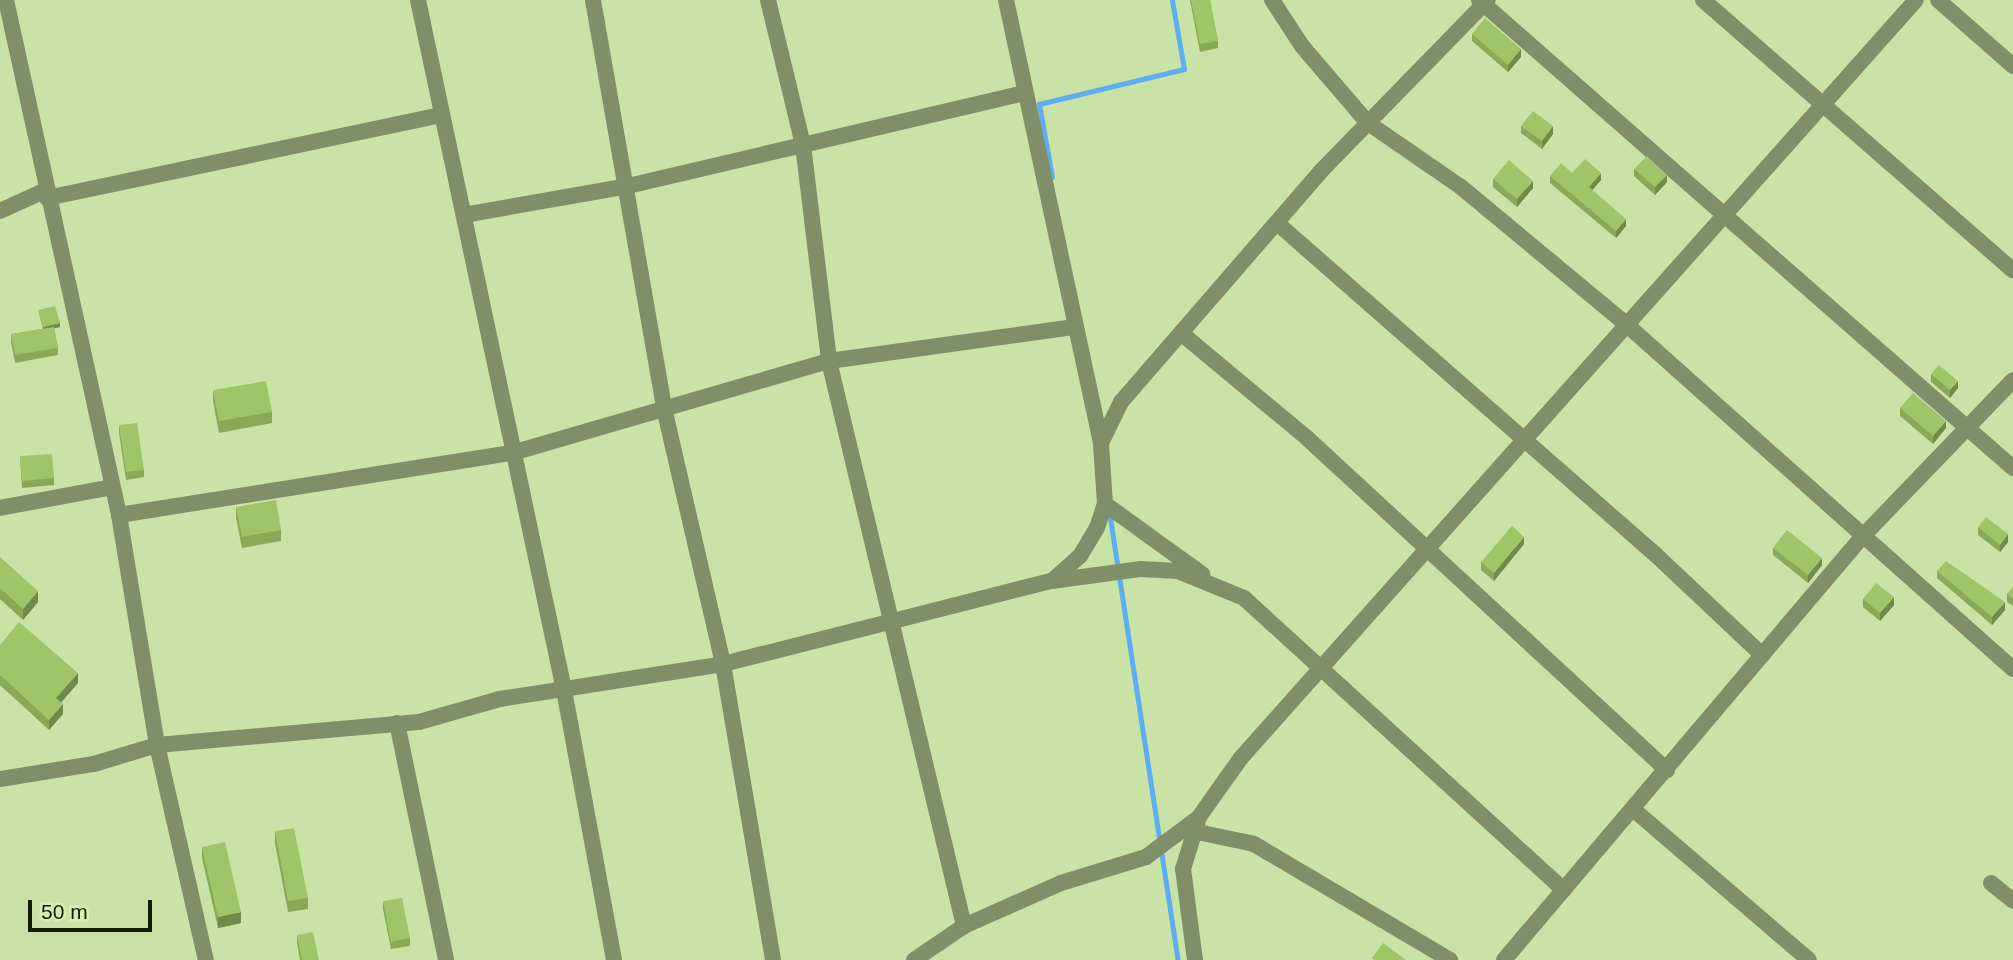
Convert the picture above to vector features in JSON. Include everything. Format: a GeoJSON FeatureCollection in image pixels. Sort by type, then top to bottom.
{"type":"FeatureCollection","features":[{"type":"Feature","properties":{"kind":"street"},"geometry":{"type":"LineString","coordinates":[[6,0],[119,515],[156,745],[206,960]]}},
{"type":"Feature","properties":{"kind":"street"},"geometry":{"type":"LineString","coordinates":[[418,0],[440,115],[464,215],[564,690],[614,960]]}},
{"type":"Feature","properties":{"kind":"street"},"geometry":{"type":"LineString","coordinates":[[593,0],[628,186],[664,408],[723,664],[773,960]]}},
{"type":"Feature","properties":{"kind":"street"},"geometry":{"type":"LineString","coordinates":[[768,0],[803,145],[829,361],[964,926]]}},
{"type":"Feature","properties":{"kind":"street"},"geometry":{"type":"LineString","coordinates":[[1006,0],[1101,443],[1105,504],[1080,556],[1052,581]]}},
{"type":"Feature","properties":{"kind":"street"},"geometry":{"type":"LineString","coordinates":[[1272,0],[1301,46],[1368,123],[1461,187],[1627,325],[2013,669]]}},
{"type":"Feature","properties":{"kind":"street"},"geometry":{"type":"LineString","coordinates":[[1703,0],[2013,270]]}},
{"type":"Feature","properties":{"kind":"street"},"geometry":{"type":"LineString","coordinates":[[1195,960],[1183,869],[1196,824],[1240,759],[1321,674],[1427,547],[1526,440],[1821,102],[1916,0]]}},
{"type":"Feature","properties":{"kind":"street"},"geometry":{"type":"LineString","coordinates":[[1938,0],[2013,66]]}},
{"type":"Feature","properties":{"kind":"street"},"geometry":{"type":"LineString","coordinates":[[1101,443],[1121,402],[1277,223],[1484,1],[1727,212],[2013,468]]}},
{"type":"Feature","properties":{"kind":"street"},"geometry":{"type":"LineString","coordinates":[[464,215],[628,186],[1025,93]]}},
{"type":"Feature","properties":{"kind":"street"},"geometry":{"type":"LineString","coordinates":[[0,211],[47,194],[440,115]]}},
{"type":"Feature","properties":{"kind":"street"},"geometry":{"type":"LineString","coordinates":[[1277,223],[1526,440],[1762,655]]}},
{"type":"Feature","properties":{"kind":"street"},"geometry":{"type":"LineString","coordinates":[[119,515],[512,453],[664,408],[750,389],[829,361],[1075,327]]}},
{"type":"Feature","properties":{"kind":"street"},"geometry":{"type":"LineString","coordinates":[[1181,333],[1427,547],[1667,770]]}},
{"type":"Feature","properties":{"kind":"street"},"geometry":{"type":"LineString","coordinates":[[1504,960],[1634,810],[1862,537],[1969,430],[2013,380]]}},
{"type":"Feature","properties":{"kind":"street"},"geometry":{"type":"LineString","coordinates":[[0,508],[112,487]]}},
{"type":"Feature","properties":{"kind":"street"},"geometry":{"type":"LineString","coordinates":[[1105,504],[1211,580],[1244,598],[1321,674],[1564,890]]}},
{"type":"Feature","properties":{"kind":"street"},"geometry":{"type":"LineString","coordinates":[[0,779],[94,764],[156,745],[397,723],[564,690],[723,664],[1052,581],[1141,569],[1211,580]]}},
{"type":"Feature","properties":{"kind":"street"},"geometry":{"type":"LineString","coordinates":[[397,723],[446,960]]}},
{"type":"Feature","properties":{"kind":"street"},"geometry":{"type":"LineString","coordinates":[[1634,810],[1809,960]]}},
{"type":"Feature","properties":{"kind":"street"},"geometry":{"type":"LineString","coordinates":[[914,960],[964,926],[1061,883],[1146,857],[1196,824]]}},
{"type":"Feature","properties":{"kind":"street"},"geometry":{"type":"LineString","coordinates":[[1196,824],[1254,844],[1450,960]]}},
{"type":"Feature","properties":{"kind":"street"},"geometry":{"type":"LineString","coordinates":[[1991,883],[2013,901]]}},
{"type":"Feature","properties":{"kind":"building"},"geometry":{"type":"Polygon","coordinates":[[[1191,0],[1210,0],[1218,41],[1200,44],[1191,0]]]}},
{"type":"Feature","properties":{"kind":"building"},"geometry":{"type":"Polygon","coordinates":[[[1485,18],[1521,49],[1508,65],[1472,34],[1485,18]]]}},
{"type":"Feature","properties":{"kind":"building"},"geometry":{"type":"Polygon","coordinates":[[[1533,111],[1553,126],[1542,141],[1521,126],[1533,111]]]}},
{"type":"Feature","properties":{"kind":"building"},"geometry":{"type":"Polygon","coordinates":[[[1647,156],[1667,175],[1655,187],[1634,169],[1647,156]]]}},
{"type":"Feature","properties":{"kind":"building"},"geometry":{"type":"Polygon","coordinates":[[[1585,159],[1601,173],[1589,187],[1626,219],[1616,231],[1550,176],[1561,163],[1572,173],[1585,159]]]}},
{"type":"Feature","properties":{"kind":"building"},"geometry":{"type":"Polygon","coordinates":[[[1509,160],[1533,181],[1517,199],[1493,179],[1509,160]]]}},
{"type":"Feature","properties":{"kind":"building"},"geometry":{"type":"Polygon","coordinates":[[[55,306],[60,323],[43,327],[38,310],[55,306]]]}},
{"type":"Feature","properties":{"kind":"building"},"geometry":{"type":"Polygon","coordinates":[[[54,327],[58,348],[15,355],[11,334],[54,327]]]}},
{"type":"Feature","properties":{"kind":"building"},"geometry":{"type":"Polygon","coordinates":[[[1939,365],[1958,381],[1950,390],[1931,374],[1939,365]]]}},
{"type":"Feature","properties":{"kind":"building"},"geometry":{"type":"Polygon","coordinates":[[[266,381],[272,412],[219,421],[213,390],[266,381]]]}},
{"type":"Feature","properties":{"kind":"building"},"geometry":{"type":"Polygon","coordinates":[[[1913,393],[1946,421],[1933,436],[1900,408],[1913,393]]]}},
{"type":"Feature","properties":{"kind":"building"},"geometry":{"type":"Polygon","coordinates":[[[137,423],[144,470],[126,472],[119,425],[137,423]]]}},
{"type":"Feature","properties":{"kind":"building"},"geometry":{"type":"Polygon","coordinates":[[[52,454],[54,478],[22,481],[20,456],[52,454]]]}},
{"type":"Feature","properties":{"kind":"building"},"geometry":{"type":"Polygon","coordinates":[[[276,500],[281,530],[242,537],[236,507],[276,500]]]}},
{"type":"Feature","properties":{"kind":"building"},"geometry":{"type":"Polygon","coordinates":[[[1986,517],[2008,534],[2000,545],[1978,527],[1986,517]]]}},
{"type":"Feature","properties":{"kind":"building"},"geometry":{"type":"Polygon","coordinates":[[[1512,526],[1524,537],[1494,573],[1481,562],[1512,526]]]}},
{"type":"Feature","properties":{"kind":"building"},"geometry":{"type":"Polygon","coordinates":[[[1787,530],[1822,558],[1808,575],[1773,548],[1787,530]]]}},
{"type":"Feature","properties":{"kind":"building"},"geometry":{"type":"Polygon","coordinates":[[[0,557],[38,591],[23,609],[0,588],[0,557]]]}},
{"type":"Feature","properties":{"kind":"building"},"geometry":{"type":"Polygon","coordinates":[[[1946,561],[2005,602],[1992,617],[1937,571],[1946,561]]]}},
{"type":"Feature","properties":{"kind":"building"},"geometry":{"type":"Polygon","coordinates":[[[1876,583],[1894,597],[1880,613],[1863,599],[1876,583]]]}},
{"type":"Feature","properties":{"kind":"building"},"geometry":{"type":"Polygon","coordinates":[[[2013,587],[2013,599],[2007,594],[2013,587]]]}},
{"type":"Feature","properties":{"kind":"building"},"geometry":{"type":"Polygon","coordinates":[[[19,622],[78,673],[56,698],[63,704],[49,720],[0,675],[0,645],[19,622]]]}},
{"type":"Feature","properties":{"kind":"building"},"geometry":{"type":"Polygon","coordinates":[[[294,828],[308,898],[288,901],[275,831],[294,828]]]}},
{"type":"Feature","properties":{"kind":"building"},"geometry":{"type":"Polygon","coordinates":[[[225,842],[241,912],[218,917],[202,847],[225,842]]]}},
{"type":"Feature","properties":{"kind":"building"},"geometry":{"type":"Polygon","coordinates":[[[402,898],[410,938],[391,942],[383,901],[402,898]]]}},
{"type":"Feature","properties":{"kind":"building"},"geometry":{"type":"Polygon","coordinates":[[[313,932],[319,960],[302,960],[297,935],[313,932]]]}},
{"type":"Feature","properties":{"kind":"building"},"geometry":{"type":"Polygon","coordinates":[[[1383,943],[1406,960],[1374,960],[1372,958],[1383,943]]]}},
{"type":"Feature","properties":{"kind":"waterway"},"geometry":{"type":"LineString","coordinates":[[1052,177],[1039,104],[1184,69],[1172,0]]}},
{"type":"Feature","properties":{"kind":"waterway"},"geometry":{"type":"LineString","coordinates":[[1109,511],[1178,960]]}}]}
